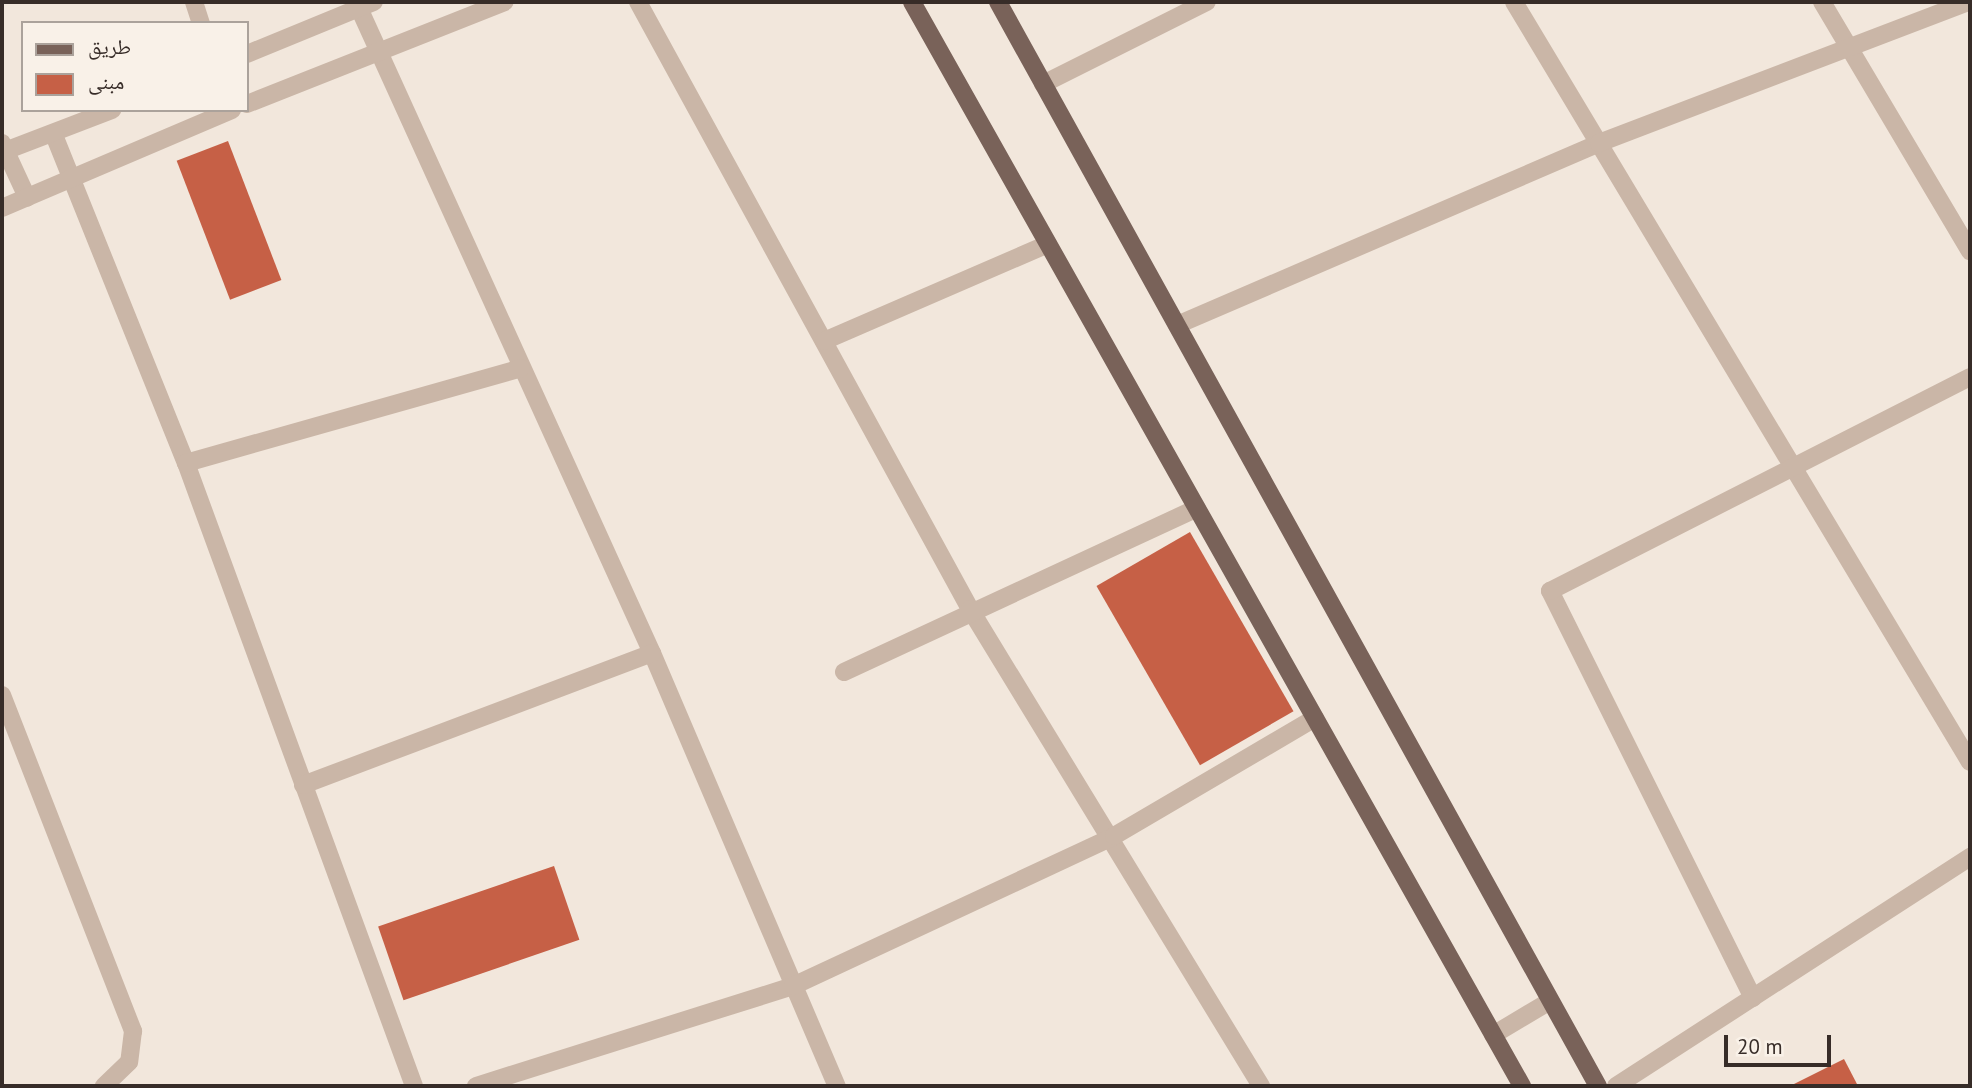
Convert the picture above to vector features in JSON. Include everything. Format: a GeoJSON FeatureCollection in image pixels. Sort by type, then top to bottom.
{"type":"FeatureCollection","features":[{"type":"Feature","properties":{"kind":"main road"},"geometry":{"type":"LineString","coordinates":[[912,2],[1522,1086]]}},
{"type":"Feature","properties":{"kind":"main road"},"geometry":{"type":"LineString","coordinates":[[998,2],[1598,1086]]}},
{"type":"Feature","properties":{"kind":"street"},"geometry":{"type":"LineString","coordinates":[[194,2],[200,21]]}},
{"type":"Feature","properties":{"kind":"street"},"geometry":{"type":"LineString","coordinates":[[248,104],[379,49],[505,2]]}},
{"type":"Feature","properties":{"kind":"street"},"geometry":{"type":"LineString","coordinates":[[638,2],[970,609],[1114,836],[1261,1086]]}},
{"type":"Feature","properties":{"kind":"street"},"geometry":{"type":"LineString","coordinates":[[1043,84],[1207,2]]}},
{"type":"Feature","properties":{"kind":"street"},"geometry":{"type":"LineString","coordinates":[[1514,2],[1970,762]]}},
{"type":"Feature","properties":{"kind":"street"},"geometry":{"type":"LineString","coordinates":[[1822,2],[1970,251]]}},
{"type":"Feature","properties":{"kind":"street"},"geometry":{"type":"LineString","coordinates":[[1177,325],[1599,143],[1968,2]]}},
{"type":"Feature","properties":{"kind":"street"},"geometry":{"type":"LineString","coordinates":[[248,54],[367,5],[379,49],[652,653],[837,1086]]}},
{"type":"Feature","properties":{"kind":"street"},"geometry":{"type":"LineString","coordinates":[[27,197],[3,148],[54,135],[107,112]]}},
{"type":"Feature","properties":{"kind":"street"},"geometry":{"type":"LineString","coordinates":[[2,208],[227,112]]}},
{"type":"Feature","properties":{"kind":"street"},"geometry":{"type":"LineString","coordinates":[[54,135],[186,463],[414,1086]]}},
{"type":"Feature","properties":{"kind":"street"},"geometry":{"type":"LineString","coordinates":[[824,341],[1048,244]]}},
{"type":"Feature","properties":{"kind":"street"},"geometry":{"type":"LineString","coordinates":[[186,463],[521,368]]}},
{"type":"Feature","properties":{"kind":"street"},"geometry":{"type":"LineString","coordinates":[[1753,998],[1550,591],[1970,377]]}},
{"type":"Feature","properties":{"kind":"street"},"geometry":{"type":"LineString","coordinates":[[844,672],[970,609],[1197,508]]}},
{"type":"Feature","properties":{"kind":"street"},"geometry":{"type":"LineString","coordinates":[[303,785],[652,653]]}},
{"type":"Feature","properties":{"kind":"street"},"geometry":{"type":"LineString","coordinates":[[2,695],[133,1031],[129,1062],[104,1086]]}},
{"type":"Feature","properties":{"kind":"street"},"geometry":{"type":"LineString","coordinates":[[476,1086],[793,986],[1114,836],[1315,718]]}},
{"type":"Feature","properties":{"kind":"street"},"geometry":{"type":"LineString","coordinates":[[1616,1086],[1970,858]]}},
{"type":"Feature","properties":{"kind":"street"},"geometry":{"type":"LineString","coordinates":[[1493,1035],[1550,1000]]}},
{"type":"Feature","properties":{"kind":"building"},"geometry":{"type":"Polygon","coordinates":[[[228,141],[281,280],[230,300],[177,161],[228,141]]]}},
{"type":"Feature","properties":{"kind":"building"},"geometry":{"type":"Polygon","coordinates":[[[1190,532],[1294,711],[1200,765],[1096,586],[1190,532]]]}},
{"type":"Feature","properties":{"kind":"building"},"geometry":{"type":"Polygon","coordinates":[[[554,866],[579,940],[404,1000],[378,927],[554,866]]]}},
{"type":"Feature","properties":{"kind":"building"},"geometry":{"type":"Polygon","coordinates":[[[1844,1059],[1858,1086],[1790,1086],[1844,1059]]]}}]}
